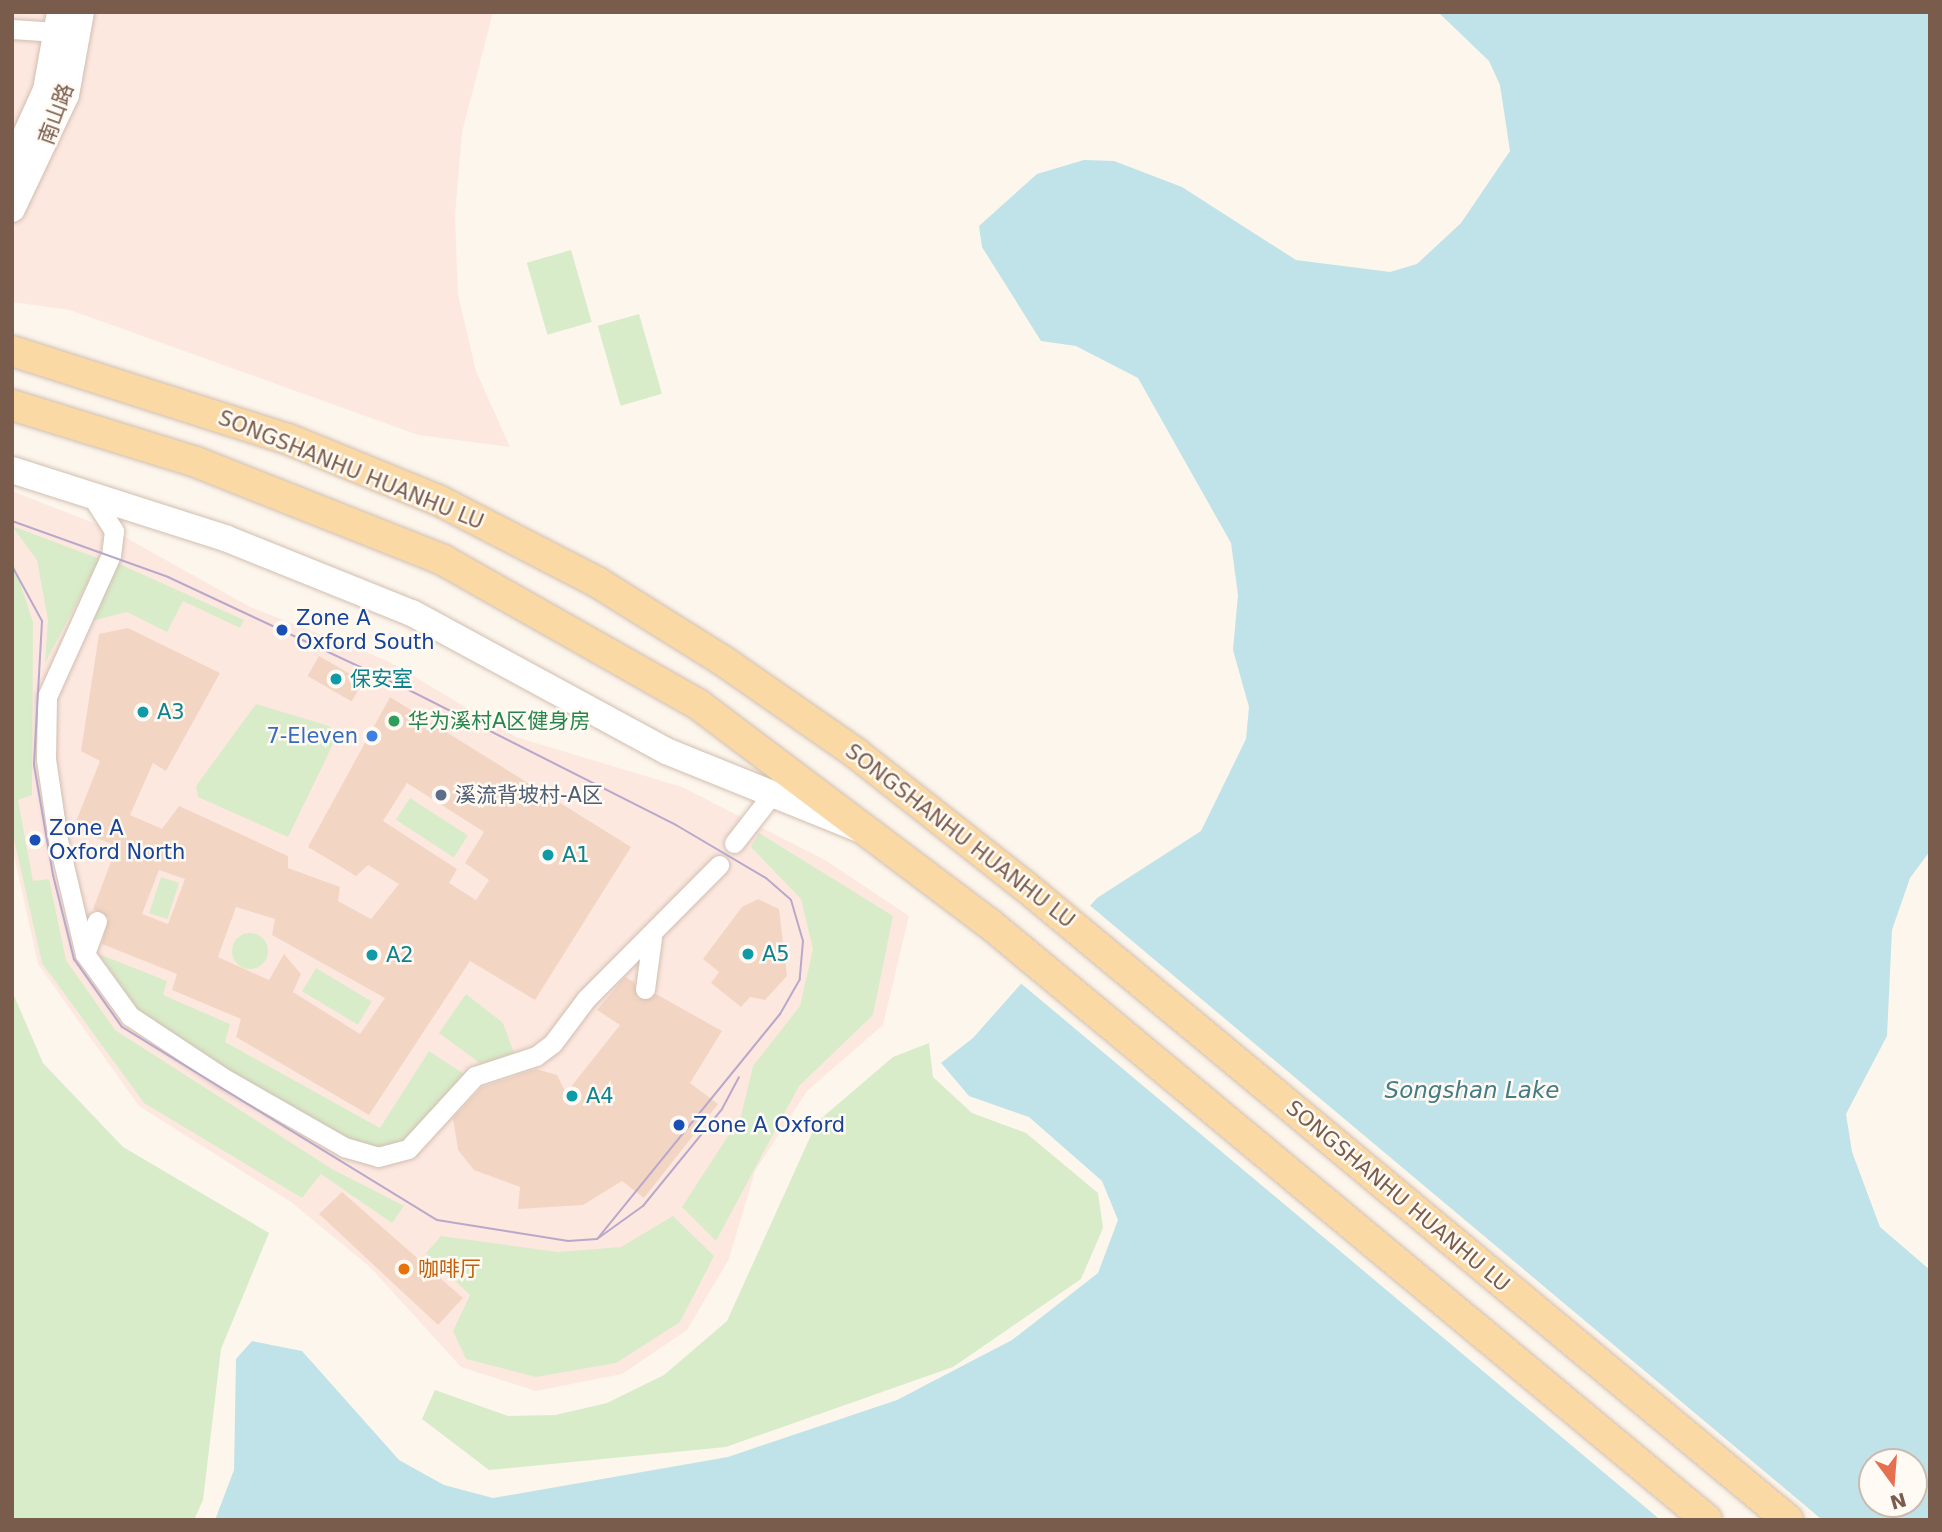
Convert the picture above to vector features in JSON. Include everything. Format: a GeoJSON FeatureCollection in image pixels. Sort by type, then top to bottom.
{"type":"FeatureCollection","features":[{"type":"Feature","properties":{"kind":"main road","name":"南山路"},"geometry":{"type":"LineString","coordinates":[[12,209],[65,95],[81,12]]}},
{"type":"Feature","properties":{"kind":"main road","name":"南山路"},"geometry":{"type":"LineString","coordinates":[[12,165],[46,90],[58,22]]}},
{"type":"Feature","properties":{"kind":"main road"},"geometry":{"type":"LineString","coordinates":[[12,337],[53,363]]}},
{"type":"Feature","properties":{"kind":"main road","name":"SONGSHANHU HUANHU LU"},"geometry":{"type":"LineString","coordinates":[[12,351],[288,439],[519,540],[733,667],[857,754],[1025,886],[1788,1520]]}},
{"type":"Feature","properties":{"kind":"main road"},"geometry":{"type":"LineString","coordinates":[[12,405],[196,462],[443,560],[699,705],[876,834],[990,924],[1707,1520]]}},
{"type":"Feature","properties":{"kind":"main road"},"geometry":{"type":"LineString","coordinates":[[12,470],[238,543],[412,613],[630,733],[770,797],[876,834]]}},
{"type":"Feature","properties":{"kind":"street"},"geometry":{"type":"LineString","coordinates":[[12,29],[58,22]]}},
{"type":"Feature","properties":{"kind":"street"},"geometry":{"type":"LineString","coordinates":[[90,493],[114,531],[111,555],[47,696],[46,759],[85,954],[130,1016],[158,1037],[312,1129],[377,1157],[408,1149],[475,1076],[536,1056],[553,1043],[586,999],[652,938],[719,865]]}},
{"type":"Feature","properties":{"kind":"street"},"geometry":{"type":"LineString","coordinates":[[734,843],[770,797]]}},
{"type":"Feature","properties":{"kind":"street"},"geometry":{"type":"LineString","coordinates":[[85,954],[97,921]]}},
{"type":"Feature","properties":{"kind":"street"},"geometry":{"type":"LineString","coordinates":[[645,989],[652,938]]}},
{"type":"Feature","properties":{"kind":"shaded area"},"geometry":{"type":"Polygon","coordinates":[[[12,12],[493,12],[462,133],[455,215],[458,294],[476,371],[510,447],[418,435],[70,310],[12,302],[12,12]]]}},
{"type":"Feature","properties":{"kind":"shaded area"},"geometry":{"type":"Polygon","coordinates":[[[12,491],[114,531],[250,607],[388,661],[516,737],[682,787],[825,860],[909,916],[883,1025],[807,1091],[755,1171],[729,1259],[687,1330],[622,1374],[536,1391],[461,1367],[370,1267],[291,1202],[139,1106],[38,964],[12,846],[12,491]]]}},
{"type":"Feature","properties":{"kind":"green space"},"geometry":{"type":"Polygon","coordinates":[[[571,250],[592,322],[547,335],[527,263],[571,250]]]}},
{"type":"Feature","properties":{"kind":"green space"},"geometry":{"type":"Polygon","coordinates":[[[639,314],[662,394],[621,406],[598,326],[639,314]]]}},
{"type":"Feature","properties":{"kind":"green space"},"geometry":{"type":"Polygon","coordinates":[[[12,526],[100,559],[45,663],[48,620],[37,560],[12,526]]]}},
{"type":"Feature","properties":{"kind":"green space"},"geometry":{"type":"Polygon","coordinates":[[[12,559],[33,622],[32,795],[18,800],[33,881],[49,879],[66,960],[115,1030],[332,1169],[404,1206],[392,1223],[321,1174],[302,1198],[144,1103],[42,963],[12,831],[12,559]]]}},
{"type":"Feature","properties":{"kind":"green space"},"geometry":{"type":"Polygon","coordinates":[[[117,563],[244,620],[240,628],[183,601],[167,632],[127,612],[87,622],[117,563]]]}},
{"type":"Feature","properties":{"kind":"green space"},"geometry":{"type":"Polygon","coordinates":[[[256,704],[329,726],[337,736],[288,837],[198,797],[196,786],[256,704]]]}},
{"type":"Feature","properties":{"kind":"green space"},"geometry":{"type":"Polygon","coordinates":[[[410,798],[468,836],[454,857],[396,820],[410,798]]]}},
{"type":"Feature","properties":{"kind":"green space"},"geometry":{"type":"Polygon","coordinates":[[[759,833],[893,916],[873,1015],[799,1086],[716,1241],[682,1207],[741,1116],[753,1066],[800,1006],[813,949],[801,899],[751,847],[759,833]]]}},
{"type":"Feature","properties":{"kind":"green space"},"geometry":{"type":"Polygon","coordinates":[[[161,877],[179,883],[167,919],[149,913],[161,877]]]}},
{"type":"Feature","properties":{"kind":"green space"},"geometry":{"type":"Polygon","coordinates":[[[250,933],[262,939],[268,951],[262,963],[250,969],[238,963],[232,951],[238,939],[250,933]]]}},
{"type":"Feature","properties":{"kind":"green space"},"geometry":{"type":"Polygon","coordinates":[[[99,954],[167,981],[163,995],[230,1024],[225,1042],[380,1128],[429,1051],[464,1074],[403,1143],[377,1150],[345,1141],[165,1033],[137,1009],[99,954]]]}},
{"type":"Feature","properties":{"kind":"green space"},"geometry":{"type":"Polygon","coordinates":[[[316,968],[372,1001],[358,1025],[302,991],[316,968]]]}},
{"type":"Feature","properties":{"kind":"green space"},"geometry":{"type":"Polygon","coordinates":[[[12,991],[43,1063],[123,1147],[269,1233],[221,1349],[203,1500],[194,1520],[12,1520],[12,991]]]}},
{"type":"Feature","properties":{"kind":"green space"},"geometry":{"type":"Polygon","coordinates":[[[466,994],[503,1023],[514,1053],[481,1064],[439,1033],[466,994]]]}},
{"type":"Feature","properties":{"kind":"green space"},"geometry":{"type":"Polygon","coordinates":[[[929,1043],[933,1077],[972,1113],[1026,1133],[1098,1193],[1103,1228],[1081,1279],[953,1367],[726,1447],[489,1470],[422,1419],[435,1390],[508,1416],[555,1415],[607,1403],[664,1375],[727,1321],[817,1122],[893,1057],[929,1043]]]}},
{"type":"Feature","properties":{"kind":"green space"},"geometry":{"type":"Polygon","coordinates":[[[673,1216],[714,1256],[680,1322],[616,1363],[536,1377],[466,1359],[453,1331],[470,1295],[426,1253],[441,1236],[558,1252],[621,1247],[673,1216]]]}},
{"type":"Feature","properties":{"kind":"water","name":"Songshan Lake"},"geometry":{"type":"Polygon","coordinates":[[[1438,12],[1930,12],[1930,851],[1910,878],[1892,930],[1887,1036],[1846,1114],[1852,1152],[1880,1227],[1930,1270],[1930,1519],[215,1520],[234,1470],[236,1359],[252,1341],[302,1351],[399,1460],[444,1485],[493,1498],[728,1457],[897,1400],[1012,1340],[1098,1273],[1118,1220],[1102,1181],[1029,1117],[969,1096],[941,1063],[973,1038],[1097,898],[1201,831],[1246,739],[1249,707],[1233,650],[1238,595],[1231,543],[1138,378],[1076,346],[1041,341],[982,247],[979,226],[1037,174],[1084,160],[1114,161],[1182,187],[1296,260],[1390,272],[1417,264],[1461,223],[1510,151],[1500,85],[1489,61],[1438,12]]]}},
{"type":"Feature","properties":{"kind":"pier"},"geometry":{"type":"Polygon","coordinates":[[[1087,903],[1822,1520],[1661,1520],[1020,983],[1087,903]]]}},
{"type":"Feature","properties":{"kind":"building"},"geometry":{"type":"Polygon","coordinates":[[[128,628],[220,673],[166,771],[153,763],[130,815],[162,829],[179,806],[288,856],[288,868],[340,887],[338,901],[371,919],[399,884],[368,865],[356,876],[308,847],[390,697],[631,847],[535,1000],[470,961],[369,1115],[236,1037],[241,1019],[172,990],[177,974],[102,944],[109,918],[93,909],[117,846],[73,829],[100,761],[81,751],[99,634],[128,628]],[[407,783],[383,821],[457,869],[449,883],[476,900],[489,880],[465,863],[484,832],[407,783]],[[159,870],[142,914],[168,924],[185,879],[159,870]],[[236,907],[218,957],[269,980],[284,954],[301,974],[293,992],[360,1034],[385,998],[272,935],[275,919],[236,907]]]}},
{"type":"Feature","properties":{"kind":"building","name":"保安室"},"geometry":{"type":"Polygon","coordinates":[[[319,656],[363,682],[352,701],[308,676],[319,656]]]}},
{"type":"Feature","properties":{"kind":"building","name":"A5"},"geometry":{"type":"Polygon","coordinates":[[[758,899],[779,909],[787,976],[765,1000],[750,997],[741,1007],[711,983],[719,972],[703,959],[742,907],[758,899]]]}},
{"type":"Feature","properties":{"kind":"building","name":"A4"},"geometry":{"type":"Polygon","coordinates":[[[625,977],[634,982],[638,999],[656,994],[722,1031],[690,1083],[718,1104],[644,1198],[622,1181],[583,1205],[518,1209],[520,1187],[474,1170],[458,1150],[453,1118],[482,1087],[536,1069],[557,1075],[566,1093],[620,1025],[597,1010],[625,977]]]}},
{"type":"Feature","properties":{"kind":"building","name":"咖啡厅"},"geometry":{"type":"Polygon","coordinates":[[[342,1192],[463,1298],[438,1325],[319,1214],[342,1192]]]}},
{"type":"Feature","properties":{"kind":"tram line"},"geometry":{"type":"LineString","coordinates":[[12,521],[168,577],[401,686],[676,825],[766,878],[791,900],[803,941],[800,979],[780,1014],[597,1239]]}},
{"type":"Feature","properties":{"kind":"tram line"},"geometry":{"type":"LineString","coordinates":[[12,566],[42,621],[34,765],[53,875],[74,959],[122,1027],[437,1220],[568,1241],[597,1239],[643,1206],[722,1109],[739,1077]]}},
{"type":"Feature","properties":{"kind":"place","name":"Zone A Oxford South"},"geometry":{"type":"Point","coordinates":[282,630]}},
{"type":"Feature","properties":{"kind":"place","name":"保安室"},"geometry":{"type":"Point","coordinates":[336,679]}},
{"type":"Feature","properties":{"kind":"place","name":"A3"},"geometry":{"type":"Point","coordinates":[143,712]}},
{"type":"Feature","properties":{"kind":"place","name":"华为溪村A区健身房"},"geometry":{"type":"Point","coordinates":[394,721]}},
{"type":"Feature","properties":{"kind":"place","name":"7-Eleven"},"geometry":{"type":"Point","coordinates":[372,736]}},
{"type":"Feature","properties":{"kind":"place","name":"溪流背坡村-A区"},"geometry":{"type":"Point","coordinates":[441,795]}},
{"type":"Feature","properties":{"kind":"place","name":"Zone A Oxford North"},"geometry":{"type":"Point","coordinates":[35,840]}},
{"type":"Feature","properties":{"kind":"place","name":"A1"},"geometry":{"type":"Point","coordinates":[548,855]}},
{"type":"Feature","properties":{"kind":"place","name":"A5"},"geometry":{"type":"Point","coordinates":[748,954]}},
{"type":"Feature","properties":{"kind":"place","name":"A2"},"geometry":{"type":"Point","coordinates":[372,955]}},
{"type":"Feature","properties":{"kind":"place","name":"A4"},"geometry":{"type":"Point","coordinates":[572,1096]}},
{"type":"Feature","properties":{"kind":"place","name":"Zone A Oxford"},"geometry":{"type":"Point","coordinates":[679,1125]}},
{"type":"Feature","properties":{"kind":"place","name":"咖啡厅"},"geometry":{"type":"Point","coordinates":[404,1269]}}]}
